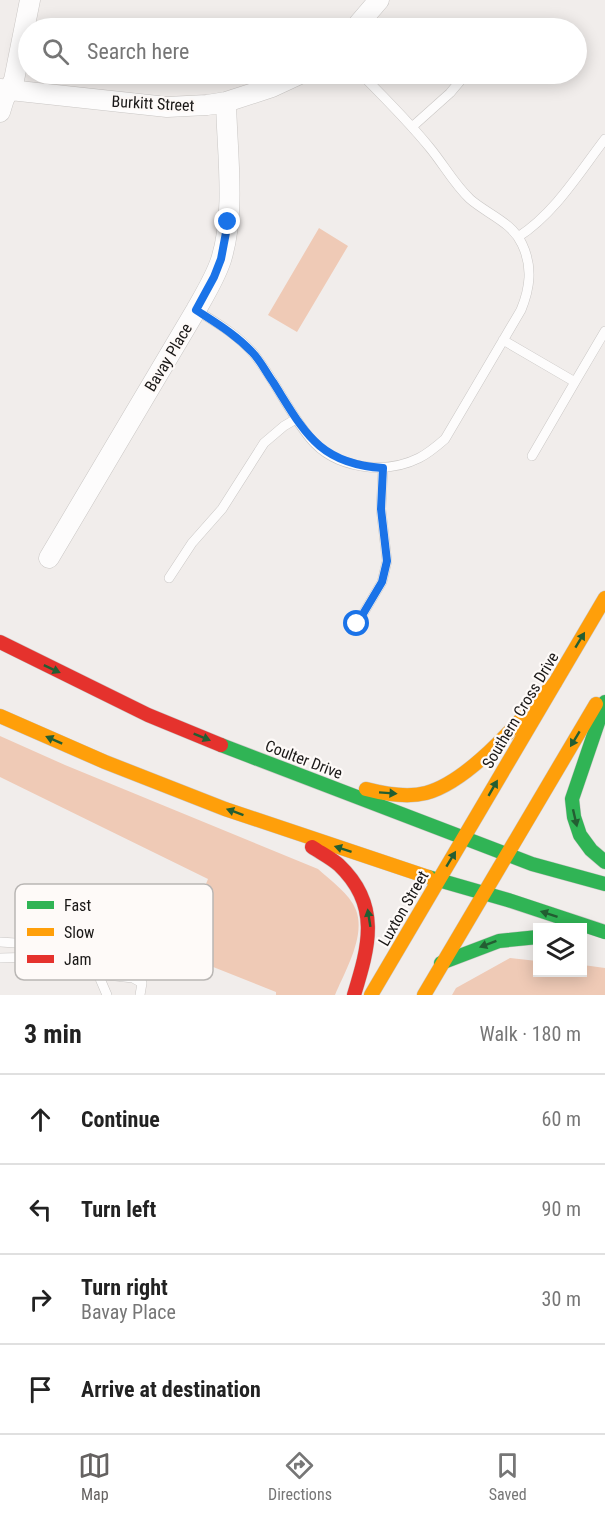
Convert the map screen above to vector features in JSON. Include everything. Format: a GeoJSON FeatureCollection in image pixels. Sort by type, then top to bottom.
{"type":"FeatureCollection","features":[{"type":"Feature","properties":{"kind":"main road","name":"Southern Cross Drive"},"geometry":{"type":"LineString","coordinates":[[463,838],[605,598]]}},
{"type":"Feature","properties":{"kind":"main road","name":"Coulter Drive"},"geometry":{"type":"LineString","coordinates":[[0,642],[148,715],[270,765],[506,855],[605,884]]}},
{"type":"Feature","properties":{"kind":"main road"},"geometry":{"type":"LineString","coordinates":[[270,765],[386,794],[425,793],[453,781],[474,764],[555,683]]}},
{"type":"Feature","properties":{"kind":"main road"},"geometry":{"type":"LineString","coordinates":[[424,995],[605,689]]}},
{"type":"Feature","properties":{"kind":"main road"},"geometry":{"type":"LineString","coordinates":[[605,702],[575,785],[572,801],[575,821],[583,841],[594,854],[605,862]]}},
{"type":"Feature","properties":{"kind":"main road"},"geometry":{"type":"LineString","coordinates":[[0,717],[105,762],[290,832],[605,932]]}},
{"type":"Feature","properties":{"kind":"main road"},"geometry":{"type":"LineString","coordinates":[[290,832],[338,865],[356,885],[367,908],[370,928],[368,950],[354,995]]}},
{"type":"Feature","properties":{"kind":"main road","name":"Luxton Street"},"geometry":{"type":"LineString","coordinates":[[371,995],[463,838]]}},
{"type":"Feature","properties":{"kind":"main road"},"geometry":{"type":"LineString","coordinates":[[441,963],[492,942],[518,936],[533,937]]}},
{"type":"Feature","properties":{"kind":"street"},"geometry":{"type":"LineString","coordinates":[[26,18],[30,0]]}},
{"type":"Feature","properties":{"kind":"street"},"geometry":{"type":"LineString","coordinates":[[364,18],[379,0]]}},
{"type":"Feature","properties":{"kind":"street"},"geometry":{"type":"LineString","coordinates":[[0,112],[4,89],[14,80],[18,60]]}},
{"type":"Feature","properties":{"kind":"street","name":"Burkitt Street"},"geometry":{"type":"LineString","coordinates":[[4,89],[167,107],[226,102],[278,84]]}},
{"type":"Feature","properties":{"kind":"street","name":"Bavay Place"},"geometry":{"type":"LineString","coordinates":[[49,558],[196,310],[221,259],[228,222],[226,102]]}},
{"type":"Feature","properties":{"kind":"lane"},"geometry":{"type":"LineString","coordinates":[[196,310],[230,331],[253,352],[311,440],[332,456],[364,466],[383,468],[418,459],[428,454],[445,439],[521,310],[529,290],[530,268],[518,237],[512,229],[471,199],[449,176],[412,127],[371,84]]}},
{"type":"Feature","properties":{"kind":"lane"},"geometry":{"type":"LineString","coordinates":[[412,127],[458,84]]}},
{"type":"Feature","properties":{"kind":"lane"},"geometry":{"type":"LineString","coordinates":[[518,237],[531,229],[551,209],[605,139]]}},
{"type":"Feature","properties":{"kind":"lane"},"geometry":{"type":"LineString","coordinates":[[532,456],[605,331]]}},
{"type":"Feature","properties":{"kind":"lane"},"geometry":{"type":"LineString","coordinates":[[503,340],[575,382]]}},
{"type":"Feature","properties":{"kind":"lane"},"geometry":{"type":"LineString","coordinates":[[169,578],[192,543],[222,509],[264,444],[284,426],[296,419]]}},
{"type":"Feature","properties":{"kind":"lane"},"geometry":{"type":"LineString","coordinates":[[357,624],[382,582],[387,561],[381,509],[383,468]]}},
{"type":"Feature","properties":{"kind":"lane"},"geometry":{"type":"LineString","coordinates":[[0,942],[15,943]]}},
{"type":"Feature","properties":{"kind":"lane"},"geometry":{"type":"LineString","coordinates":[[0,958],[15,958]]}},
{"type":"Feature","properties":{"kind":"lane"},"geometry":{"type":"LineString","coordinates":[[101,980],[107,995]]}},
{"type":"Feature","properties":{"kind":"lane"},"geometry":{"type":"LineString","coordinates":[[137,980],[142,983],[140,995]]}},
{"type":"Feature","properties":{"kind":"shaded area"},"geometry":{"type":"Polygon","coordinates":[[[319,228],[348,246],[297,332],[268,315],[319,228]]]}},
{"type":"Feature","properties":{"kind":"shaded area"},"geometry":{"type":"Polygon","coordinates":[[[0,736],[318,869],[349,898],[356,910],[358,920],[353,953],[335,995],[276,995],[276,992],[213,967],[213,884],[206,884],[208,879],[0,777],[0,736]]]}},
{"type":"Feature","properties":{"kind":"shaded area"},"geometry":{"type":"Polygon","coordinates":[[[510,958],[533,961],[533,977],[587,977],[587,966],[605,968],[605,995],[452,995],[456,988],[510,958]]]}},
{"type":"Feature","properties":{"kind":"traffic: fast"},"geometry":{"type":"LineString","coordinates":[[605,702],[572,799],[574,817],[580,835],[591,850],[605,862]]}},
{"type":"Feature","properties":{"kind":"traffic: fast"},"geometry":{"type":"LineString","coordinates":[[221,745],[532,864],[605,884]]}},
{"type":"Feature","properties":{"kind":"traffic: fast"},"geometry":{"type":"LineString","coordinates":[[428,877],[605,932]]}},
{"type":"Feature","properties":{"kind":"traffic: fast"},"geometry":{"type":"LineString","coordinates":[[441,963],[499,941],[533,938]]}},
{"type":"Feature","properties":{"kind":"traffic: slow"},"geometry":{"type":"LineString","coordinates":[[371,995],[605,598]]}},
{"type":"Feature","properties":{"kind":"traffic: slow"},"geometry":{"type":"LineString","coordinates":[[366,789],[388,794],[411,795],[426,793],[443,786],[478,762],[512,730],[555,683]]}},
{"type":"Feature","properties":{"kind":"traffic: slow"},"geometry":{"type":"LineString","coordinates":[[424,995],[596,704]]}},
{"type":"Feature","properties":{"kind":"traffic: slow"},"geometry":{"type":"LineString","coordinates":[[0,716],[105,762],[225,809],[428,877]]}},
{"type":"Feature","properties":{"kind":"traffic: jam"},"geometry":{"type":"LineString","coordinates":[[0,642],[148,715],[221,745]]}},
{"type":"Feature","properties":{"kind":"traffic: jam"},"geometry":{"type":"LineString","coordinates":[[312,847],[336,862],[352,880],[361,895],[366,911],[367,943],[354,995]]}},
{"type":"Feature","properties":{"kind":"route"},"geometry":{"type":"LineString","coordinates":[[228,222],[221,259],[196,310],[230,331],[253,352],[311,440],[332,456],[344,461],[383,468],[381,509],[387,561],[382,582],[357,624]]}}]}
